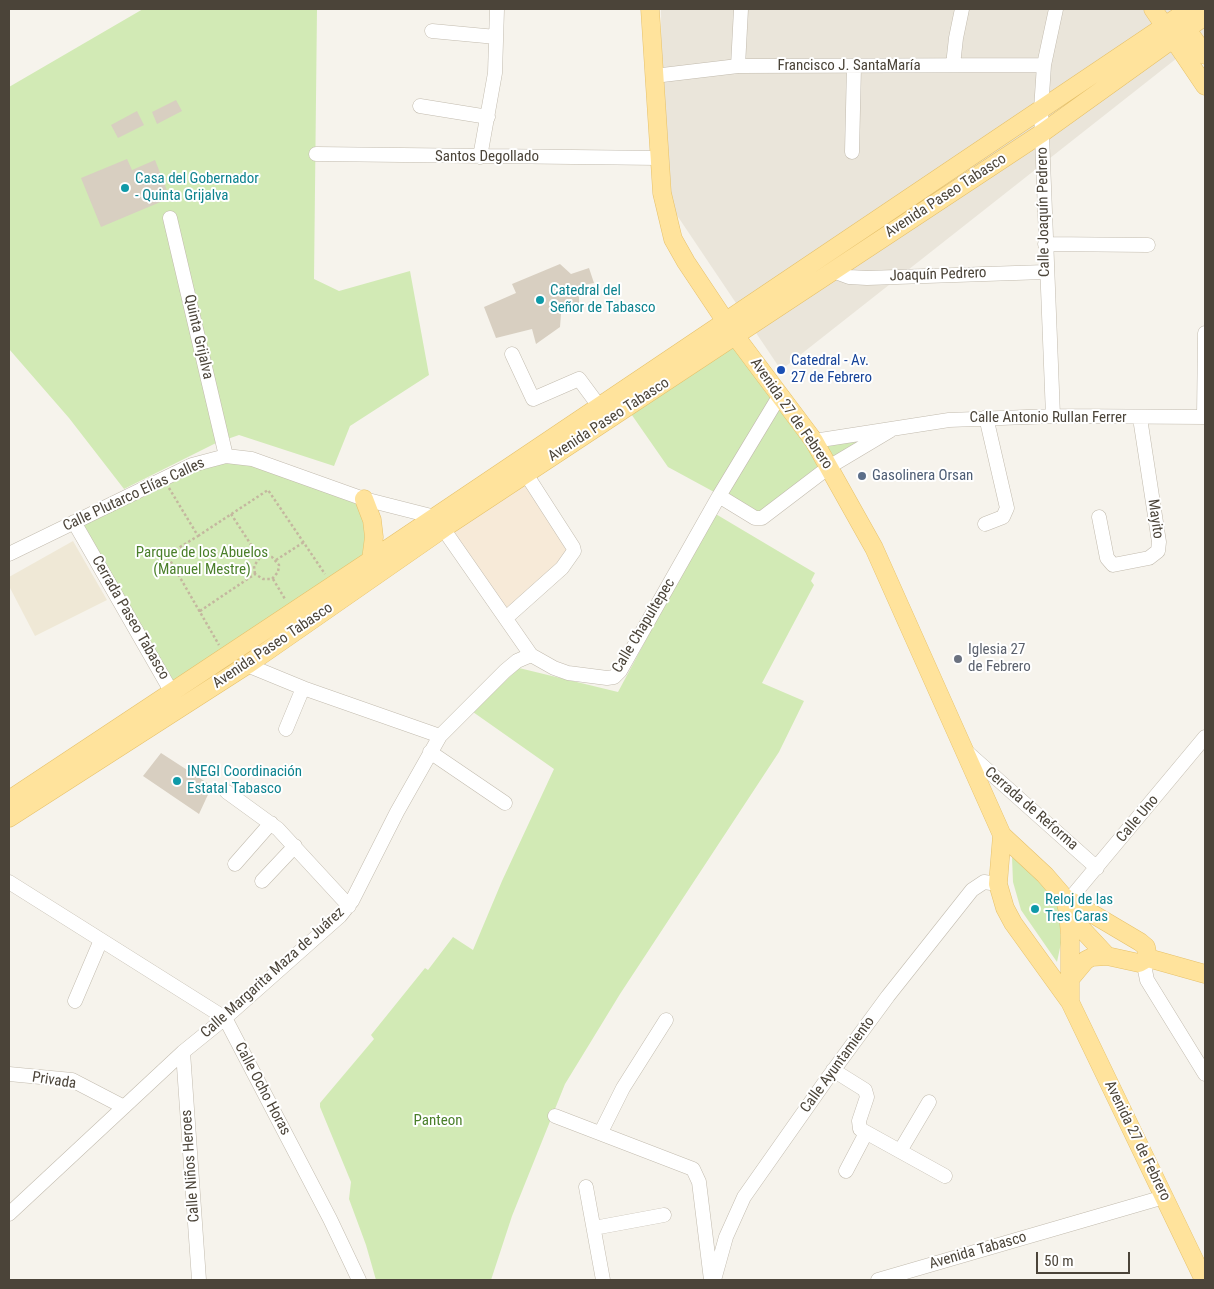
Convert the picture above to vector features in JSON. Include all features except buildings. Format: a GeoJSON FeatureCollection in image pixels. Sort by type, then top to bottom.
{"type":"FeatureCollection","features":[{"type":"Feature","properties":{"kind":"main road","name":"Avenida 27 de Febrero"},"geometry":{"type":"LineString","coordinates":[[650,9],[658,158],[663,200],[673,239],[686,262],[736,337],[814,442],[874,548],[1002,835],[1045,875],[1066,899],[1070,923],[1070,1002]]}},
{"type":"Feature","properties":{"kind":"main road"},"geometry":{"type":"LineString","coordinates":[[1153,9],[1177,21],[1205,55]]}},
{"type":"Feature","properties":{"kind":"main road","name":"Avenida Paseo Tabasco"},"geometry":{"type":"LineString","coordinates":[[9,818],[247,665],[599,406],[725,321],[1177,21],[1205,16]]}},
{"type":"Feature","properties":{"kind":"main road"},"geometry":{"type":"LineString","coordinates":[[1177,21],[1205,86]]}},
{"type":"Feature","properties":{"kind":"main road","name":"Avenida Paseo Tabasco"},"geometry":{"type":"LineString","coordinates":[[9,800],[370,560],[526,474],[1042,133],[1177,21]]}},
{"type":"Feature","properties":{"kind":"main road"},"geometry":{"type":"LineString","coordinates":[[364,499],[373,529],[370,560]]}},
{"type":"Feature","properties":{"kind":"main road","name":"Avenida 27 de Febrero"},"geometry":{"type":"LineString","coordinates":[[1002,835],[998,884],[1005,908],[1013,923],[1070,1002],[1204,1280]]}},
{"type":"Feature","properties":{"kind":"main road"},"geometry":{"type":"LineString","coordinates":[[1066,899],[1080,927],[1107,956]]}},
{"type":"Feature","properties":{"kind":"main road"},"geometry":{"type":"LineString","coordinates":[[1066,899],[1140,942],[1146,947],[1148,958]]}},
{"type":"Feature","properties":{"kind":"main road"},"geometry":{"type":"LineString","coordinates":[[1071,978],[1086,960],[1092,957],[1107,956],[1131,963],[1140,963],[1148,958],[1205,974]]}},
{"type":"Feature","properties":{"kind":"street"},"geometry":{"type":"LineString","coordinates":[[480,157],[495,73],[496,9]]}},
{"type":"Feature","properties":{"kind":"street"},"geometry":{"type":"LineString","coordinates":[[738,66],[741,9]]}},
{"type":"Feature","properties":{"kind":"street"},"geometry":{"type":"LineString","coordinates":[[953,65],[962,9]]}},
{"type":"Feature","properties":{"kind":"street","name":"Calle Joaquín Pedrero"},"geometry":{"type":"LineString","coordinates":[[1053,416],[1045,272],[1041,110],[1044,65],[1056,9]]}},
{"type":"Feature","properties":{"kind":"street"},"geometry":{"type":"LineString","coordinates":[[432,31],[496,37]]}},
{"type":"Feature","properties":{"kind":"street","name":"Francisco J. SantaMaría"},"geometry":{"type":"LineString","coordinates":[[654,76],[738,66],[1044,65]]}},
{"type":"Feature","properties":{"kind":"street"},"geometry":{"type":"LineString","coordinates":[[852,152],[854,66]]}},
{"type":"Feature","properties":{"kind":"street"},"geometry":{"type":"LineString","coordinates":[[420,106],[488,117]]}},
{"type":"Feature","properties":{"kind":"street","name":"Santos Degollado"},"geometry":{"type":"LineString","coordinates":[[316,154],[658,158]]}},
{"type":"Feature","properties":{"kind":"street","name":"Quinta Grijalva"},"geometry":{"type":"LineString","coordinates":[[170,218],[226,456]]}},
{"type":"Feature","properties":{"kind":"street"},"geometry":{"type":"LineString","coordinates":[[1045,244],[1148,245]]}},
{"type":"Feature","properties":{"kind":"street","name":"Joaquín Pedrero"},"geometry":{"type":"LineString","coordinates":[[832,271],[849,277],[867,278],[1045,272]]}},
{"type":"Feature","properties":{"kind":"street"},"geometry":{"type":"LineString","coordinates":[[1204,417],[1205,333]]}},
{"type":"Feature","properties":{"kind":"street"},"geometry":{"type":"LineString","coordinates":[[512,354],[533,399],[579,379],[599,406]]}},
{"type":"Feature","properties":{"kind":"street","name":"Calle Chapultepec"},"geometry":{"type":"LineString","coordinates":[[439,522],[531,655],[554,668],[568,672],[607,678],[614,677],[780,395]]}},
{"type":"Feature","properties":{"kind":"street"},"geometry":{"type":"LineString","coordinates":[[985,524],[1003,517],[1006,508],[986,417]]}},
{"type":"Feature","properties":{"kind":"street","name":"Calle Antonio Rullan Ferrer"},"geometry":{"type":"LineString","coordinates":[[814,442],[949,420],[986,417],[1204,417]]}},
{"type":"Feature","properties":{"kind":"street","name":"Mayito"},"geometry":{"type":"LineString","coordinates":[[1099,517],[1107,558],[1110,563],[1116,566],[1133,562],[1152,557],[1158,551],[1159,542],[1140,418]]}},
{"type":"Feature","properties":{"kind":"street","name":"Calle Antonio Rullan Ferrer"},"geometry":{"type":"LineString","coordinates":[[829,467],[891,430]]}},
{"type":"Feature","properties":{"kind":"street","name":"Calle Plutarco Elías Calles"},"geometry":{"type":"LineString","coordinates":[[9,554],[192,465],[226,456],[252,459],[364,499],[439,522]]}},
{"type":"Feature","properties":{"kind":"street"},"geometry":{"type":"LineString","coordinates":[[719,496],[754,518],[762,518],[829,467]]}},
{"type":"Feature","properties":{"kind":"street"},"geometry":{"type":"LineString","coordinates":[[506,618],[562,568],[574,551],[526,474]]}},
{"type":"Feature","properties":{"kind":"street","name":"Cerrada Paseo Tabasco"},"geometry":{"type":"LineString","coordinates":[[74,522],[171,691]]}},
{"type":"Feature","properties":{"kind":"street","name":"Calle Margarita Maza de Juárez"},"geometry":{"type":"LineString","coordinates":[[9,1214],[183,1052],[225,1018],[333,923],[348,906],[440,736],[505,671],[517,661],[531,655]]}},
{"type":"Feature","properties":{"kind":"street"},"geometry":{"type":"LineString","coordinates":[[247,665],[303,688],[440,736]]}},
{"type":"Feature","properties":{"kind":"street"},"geometry":{"type":"LineString","coordinates":[[286,729],[303,688]]}},
{"type":"Feature","properties":{"kind":"street","name":"Calle Uno"},"geometry":{"type":"LineString","coordinates":[[1066,899],[1097,868],[1205,738]]}},
{"type":"Feature","properties":{"kind":"street","name":"Cerrada de Reforma"},"geometry":{"type":"LineString","coordinates":[[965,751],[1097,868]]}},
{"type":"Feature","properties":{"kind":"street"},"geometry":{"type":"LineString","coordinates":[[430,752],[505,803]]}},
{"type":"Feature","properties":{"kind":"street"},"geometry":{"type":"LineString","coordinates":[[227,792],[271,823],[295,846],[348,906]]}},
{"type":"Feature","properties":{"kind":"street"},"geometry":{"type":"LineString","coordinates":[[235,864],[271,823]]}},
{"type":"Feature","properties":{"kind":"street"},"geometry":{"type":"LineString","coordinates":[[262,880],[295,846]]}},
{"type":"Feature","properties":{"kind":"street","name":"Calle Ayuntamiento"},"geometry":{"type":"LineString","coordinates":[[713,1280],[726,1237],[744,1197],[833,1070],[972,890],[980,882],[990,881],[998,884]]}},
{"type":"Feature","properties":{"kind":"street"},"geometry":{"type":"LineString","coordinates":[[9,882],[225,1018]]}},
{"type":"Feature","properties":{"kind":"street"},"geometry":{"type":"LineString","coordinates":[[75,1002],[101,940]]}},
{"type":"Feature","properties":{"kind":"street"},"geometry":{"type":"LineString","coordinates":[[1148,958],[1145,970],[1147,980],[1205,1074]]}},
{"type":"Feature","properties":{"kind":"street","name":"Calle Ocho Horas"},"geometry":{"type":"LineString","coordinates":[[225,1018],[330,1219],[359,1280]]}},
{"type":"Feature","properties":{"kind":"street"},"geometry":{"type":"LineString","coordinates":[[601,1132],[623,1088],[666,1020]]}},
{"type":"Feature","properties":{"kind":"street","name":"Calle Niños Heroes"},"geometry":{"type":"LineString","coordinates":[[183,1052],[199,1280]]}},
{"type":"Feature","properties":{"kind":"street"},"geometry":{"type":"LineString","coordinates":[[833,1070],[865,1090],[867,1098],[858,1126],[945,1176]]}},
{"type":"Feature","properties":{"kind":"street","name":"Privada"},"geometry":{"type":"LineString","coordinates":[[9,1074],[72,1080],[124,1107]]}},
{"type":"Feature","properties":{"kind":"street"},"geometry":{"type":"LineString","coordinates":[[900,1151],[929,1102]]}},
{"type":"Feature","properties":{"kind":"street"},"geometry":{"type":"LineString","coordinates":[[555,1116],[601,1132],[695,1172],[713,1280]]}},
{"type":"Feature","properties":{"kind":"street"},"geometry":{"type":"LineString","coordinates":[[846,1171],[866,1132]]}},
{"type":"Feature","properties":{"kind":"street"},"geometry":{"type":"LineString","coordinates":[[586,1187],[603,1280]]}},
{"type":"Feature","properties":{"kind":"street","name":"Avenida Tabasco"},"geometry":{"type":"LineString","coordinates":[[878,1280],[1164,1198]]}},
{"type":"Feature","properties":{"kind":"street"},"geometry":{"type":"LineString","coordinates":[[594,1228],[664,1215]]}},
{"type":"Feature","properties":{"kind":"path"},"geometry":{"type":"LineString","coordinates":[[163,479],[198,536]]}},
{"type":"Feature","properties":{"kind":"path"},"geometry":{"type":"LineString","coordinates":[[225,655],[167,555],[268,490],[333,585]]}},
{"type":"Feature","properties":{"kind":"path"},"geometry":{"type":"LineString","coordinates":[[231,514],[259,558]]}},
{"type":"Feature","properties":{"kind":"path"},"geometry":{"type":"LineString","coordinates":[[276,560],[304,542]]}},
{"type":"Feature","properties":{"kind":"path"},"geometry":{"type":"LineString","coordinates":[[267,555],[276,560],[279,570],[273,578],[263,579],[255,574],[254,566],[259,558],[267,555]]}},
{"type":"Feature","properties":{"kind":"path"},"geometry":{"type":"LineString","coordinates":[[200,611],[255,574]]}},
{"type":"Feature","properties":{"kind":"path"},"geometry":{"type":"LineString","coordinates":[[273,578],[293,611]]}},
{"type":"Feature","properties":{"kind":"shaded area"},"geometry":{"type":"Polygon","coordinates":[[[661,9],[1205,9],[1205,36],[781,370],[662,193],[661,9]]]}},
{"type":"Feature","properties":{"kind":"shaded area"},"geometry":{"type":"Polygon","coordinates":[[[525,477],[571,550],[506,615],[447,529],[525,477]]]}},
{"type":"Feature","properties":{"kind":"shaded area"},"geometry":{"type":"Polygon","coordinates":[[[73,541],[107,600],[35,636],[9,586],[9,577],[73,541]]]}},
{"type":"Feature","properties":{"kind":"green space"},"geometry":{"type":"Polygon","coordinates":[[[143,9],[317,9],[314,279],[339,291],[410,271],[429,375],[350,426],[334,466],[239,435],[216,443],[124,489],[69,418],[9,349],[9,87],[143,9]]]}},
{"type":"Feature","properties":{"kind":"green space"},"geometry":{"type":"Polygon","coordinates":[[[736,337],[814,441],[891,430],[762,518],[668,467],[627,408],[736,337]]]}},
{"type":"Feature","properties":{"kind":"green space","name":"Parque de los Abuelos (Manuel Mestre)"},"geometry":{"type":"Polygon","coordinates":[[[226,456],[364,499],[371,560],[171,691],[74,522],[226,456]]]}},
{"type":"Feature","properties":{"kind":"green space","name":"Panteon"},"geometry":{"type":"Polygon","coordinates":[[[714,513],[815,573],[811,581],[814,585],[762,683],[804,701],[779,752],[620,994],[565,1084],[512,1216],[491,1280],[376,1280],[366,1245],[349,1199],[351,1182],[320,1103],[374,1039],[371,1035],[425,968],[428,970],[453,937],[473,950],[502,881],[554,769],[473,712],[519,668],[618,692],[714,513]]]}},
{"type":"Feature","properties":{"kind":"green space"},"geometry":{"type":"Polygon","coordinates":[[[1012,857],[1040,879],[1053,894],[1059,906],[1061,943],[1057,962],[1021,910],[1013,882],[1012,857]]]}},
{"type":"Feature","properties":{"kind":"place","name":"Casa del Gobernador - Quinta Grijalva"},"geometry":{"type":"Point","coordinates":[125,188]}},
{"type":"Feature","properties":{"kind":"place","name":"Catedral del Señor de Tabasco"},"geometry":{"type":"Point","coordinates":[540,300]}},
{"type":"Feature","properties":{"kind":"place","name":"Catedral - Av. 27 de Febrero"},"geometry":{"type":"Point","coordinates":[781,370]}},
{"type":"Feature","properties":{"kind":"place","name":"Gasolinera Orsan"},"geometry":{"type":"Point","coordinates":[862,476]}},
{"type":"Feature","properties":{"kind":"place","name":"Iglesia 27 de Febrero"},"geometry":{"type":"Point","coordinates":[958,659]}},
{"type":"Feature","properties":{"kind":"place","name":"INEGI Coordinación Estatal Tabasco"},"geometry":{"type":"Point","coordinates":[177,781]}},
{"type":"Feature","properties":{"kind":"place","name":"Reloj de las Tres Caras"},"geometry":{"type":"Point","coordinates":[1035,909]}}]}
